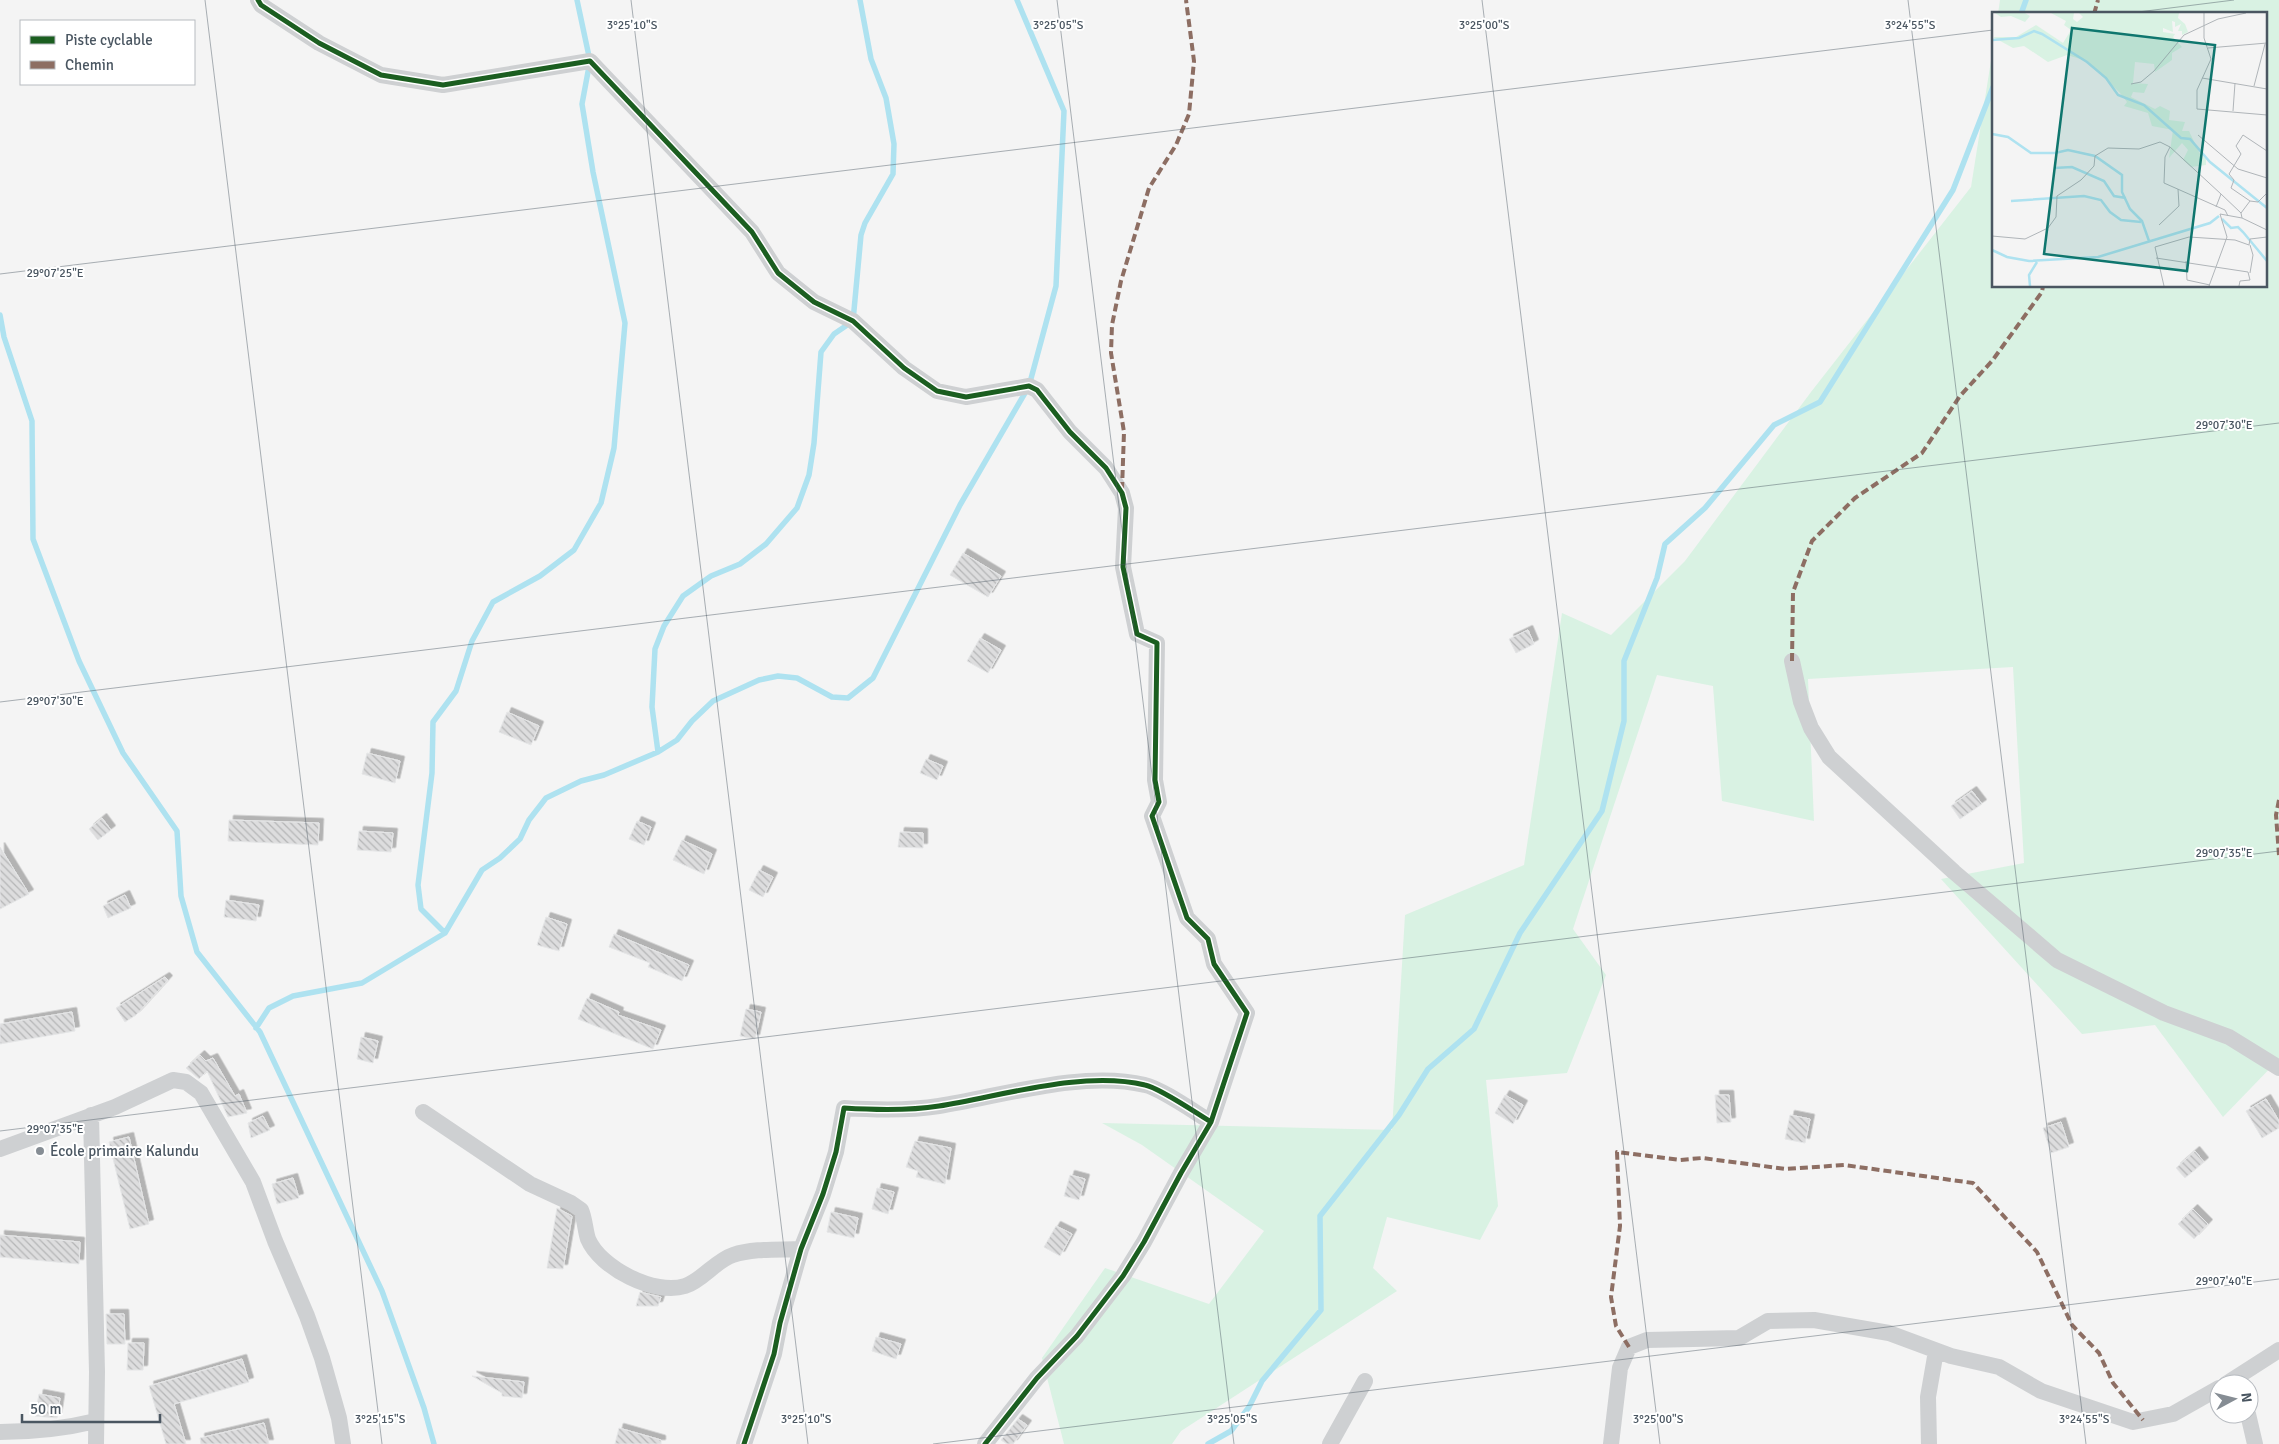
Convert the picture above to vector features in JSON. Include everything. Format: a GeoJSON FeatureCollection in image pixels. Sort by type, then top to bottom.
{"type":"FeatureCollection","features":[{"type":"Feature","properties":{"kind":"street"},"geometry":{"type":"LineString","coordinates":[[258,0],[261,5],[319,42],[381,75],[443,85],[590,61],[752,232],[778,273],[785,279],[814,302],[852,321],[904,368],[937,391],[966,397],[1029,386],[1037,390],[1070,432],[1106,468],[1122,493],[1126,508],[1123,567],[1137,634],[1157,643],[1155,780],[1159,802],[1152,816],[1186,918],[1208,939],[1214,964],[1247,1013],[1211,1122],[1144,1242],[1123,1276],[1077,1336],[1037,1378],[985,1444]]}},
{"type":"Feature","properties":{"kind":"street"},"geometry":{"type":"LineString","coordinates":[[1792,661],[1800,702],[1811,728],[1829,757],[1954,872],[2057,960],[2164,1014],[2229,1038],[2279,1068]]}},
{"type":"Feature","properties":{"kind":"street"},"geometry":{"type":"LineString","coordinates":[[0,1150],[91,1114],[115,1107],[172,1080],[186,1082],[200,1093],[253,1182],[322,1358],[343,1444]]}},
{"type":"Feature","properties":{"kind":"street"},"geometry":{"type":"LineString","coordinates":[[744,1444],[774,1354],[780,1323],[801,1249],[828,1177],[842,1126],[844,1108],[880,1111],[936,1106],[1078,1082],[1110,1080],[1147,1085],[1211,1122]]}},
{"type":"Feature","properties":{"kind":"street"},"geometry":{"type":"LineString","coordinates":[[423,1112],[530,1184],[571,1202],[581,1210],[588,1238],[596,1251],[623,1273],[638,1281],[673,1288],[686,1286],[714,1265],[733,1255],[758,1250],[801,1249]]}},
{"type":"Feature","properties":{"kind":"street"},"geometry":{"type":"LineString","coordinates":[[91,1114],[97,1372],[96,1444]]}},
{"type":"Feature","properties":{"kind":"street"},"geometry":{"type":"LineString","coordinates":[[1611,1444],[1620,1368],[1628,1347],[1642,1341],[1678,1338],[1739,1338],[1768,1321],[1814,1320],[1889,1333],[1936,1351],[1999,1367],[2041,1391],[2133,1422],[2173,1414],[2209,1394]]}},
{"type":"Feature","properties":{"kind":"street"},"geometry":{"type":"LineString","coordinates":[[2245,1374],[2279,1350]]}},
{"type":"Feature","properties":{"kind":"street"},"geometry":{"type":"LineString","coordinates":[[1929,1444],[1928,1398],[1936,1351]]}},
{"type":"Feature","properties":{"kind":"street"},"geometry":{"type":"LineString","coordinates":[[1330,1444],[1365,1382]]}},
{"type":"Feature","properties":{"kind":"street"},"geometry":{"type":"LineString","coordinates":[[0,1432],[38,1432],[96,1421]]}},
{"type":"Feature","properties":{"kind":"street"},"geometry":{"type":"LineString","coordinates":[[2250,1424],[2255,1444]]}},
{"type":"Feature","properties":{"kind":"green space"},"geometry":{"type":"Polygon","coordinates":[[[2000,0],[2279,0],[2279,1059],[2223,1117],[2155,1025],[2082,1034],[1941,879],[2024,863],[2013,667],[1808,679],[1814,821],[1722,801],[1713,686],[1657,675],[1573,929],[1606,975],[1567,1073],[1486,1080],[1498,1206],[1480,1240],[1387,1217],[1373,1268],[1397,1291],[1181,1431],[1172,1444],[1064,1444],[1042,1358],[1105,1268],[1209,1304],[1264,1231],[1142,1145],[1102,1123],[1392,1130],[1405,915],[1524,865],[1562,613],[1611,635],[1685,561],[1811,392],[1971,187],[1992,54],[1992,288],[2266,288],[2266,12],[1998,12],[2000,0]]]}},
{"type":"Feature","properties":{"kind":"building"},"geometry":{"type":"Polygon","coordinates":[[[963,553],[1001,576],[988,597],[950,575],[963,553]]]}},
{"type":"Feature","properties":{"kind":"building"},"geometry":{"type":"Polygon","coordinates":[[[1528,630],[1534,644],[1516,653],[1509,639],[1528,630]]]}},
{"type":"Feature","properties":{"kind":"building"},"geometry":{"type":"Polygon","coordinates":[[[980,638],[1001,650],[988,673],[967,661],[980,638]]]}},
{"type":"Feature","properties":{"kind":"building"},"geometry":{"type":"Polygon","coordinates":[[[507,712],[539,726],[531,745],[499,732],[507,712]]]}},
{"type":"Feature","properties":{"kind":"building"},"geometry":{"type":"Polygon","coordinates":[[[367,753],[400,761],[395,783],[362,774],[367,753]]]}},
{"type":"Feature","properties":{"kind":"building"},"geometry":{"type":"Polygon","coordinates":[[[926,759],[943,766],[937,780],[920,773],[926,759]]]}},
{"type":"Feature","properties":{"kind":"building"},"geometry":{"type":"Polygon","coordinates":[[[1972,791],[1982,804],[1960,819],[1951,806],[1972,791]]]}},
{"type":"Feature","properties":{"kind":"building"},"geometry":{"type":"Polygon","coordinates":[[[102,818],[111,830],[98,840],[89,829],[102,818]]]}},
{"type":"Feature","properties":{"kind":"building"},"geometry":{"type":"Polygon","coordinates":[[[229,820],[319,823],[318,845],[228,841],[229,820]]]}},
{"type":"Feature","properties":{"kind":"building"},"geometry":{"type":"Polygon","coordinates":[[[637,821],[651,827],[644,845],[629,839],[637,821]]]}},
{"type":"Feature","properties":{"kind":"building"},"geometry":{"type":"Polygon","coordinates":[[[359,831],[393,833],[391,852],[357,850],[359,831]]]}},
{"type":"Feature","properties":{"kind":"building"},"geometry":{"type":"Polygon","coordinates":[[[900,832],[923,833],[923,848],[898,847],[900,832]]]}},
{"type":"Feature","properties":{"kind":"building"},"geometry":{"type":"Polygon","coordinates":[[[682,840],[712,854],[704,874],[673,860],[682,840]]]}},
{"type":"Feature","properties":{"kind":"building"},"geometry":{"type":"Polygon","coordinates":[[[0,847],[29,894],[0,909],[0,847]]]}},
{"type":"Feature","properties":{"kind":"building"},"geometry":{"type":"Polygon","coordinates":[[[759,870],[773,877],[763,897],[749,890],[759,870]]]}},
{"type":"Feature","properties":{"kind":"building"},"geometry":{"type":"Polygon","coordinates":[[[125,895],[131,908],[108,918],[103,906],[125,895]]]}},
{"type":"Feature","properties":{"kind":"building"},"geometry":{"type":"Polygon","coordinates":[[[226,900],[259,905],[256,921],[224,917],[226,900]]]}},
{"type":"Feature","properties":{"kind":"building"},"geometry":{"type":"Polygon","coordinates":[[[546,917],[567,924],[559,951],[537,945],[546,917]]]}},
{"type":"Feature","properties":{"kind":"building"},"geometry":{"type":"Polygon","coordinates":[[[614,934],[689,965],[682,981],[648,967],[650,963],[609,947],[614,934]]]}},
{"type":"Feature","properties":{"kind":"building"},"geometry":{"type":"Polygon","coordinates":[[[165,977],[168,980],[136,1015],[125,1022],[116,1008],[165,977]]]}},
{"type":"Feature","properties":{"kind":"building"},"geometry":{"type":"Polygon","coordinates":[[[587,998],[619,1012],[618,1015],[661,1030],[653,1049],[578,1019],[587,998]]]}},
{"type":"Feature","properties":{"kind":"building"},"geometry":{"type":"Polygon","coordinates":[[[746,1009],[761,1012],[755,1039],[740,1036],[746,1009]]]}},
{"type":"Feature","properties":{"kind":"building"},"geometry":{"type":"Polygon","coordinates":[[[72,1012],[75,1031],[0,1044],[0,1024],[72,1012]]]}},
{"type":"Feature","properties":{"kind":"building"},"geometry":{"type":"Polygon","coordinates":[[[361,1037],[378,1041],[373,1063],[357,1059],[361,1037]]]}},
{"type":"Feature","properties":{"kind":"building"},"geometry":{"type":"Polygon","coordinates":[[[200,1055],[206,1061],[213,1058],[235,1096],[239,1094],[247,1113],[228,1117],[207,1071],[199,1079],[186,1068],[200,1055]]]}},
{"type":"Feature","properties":{"kind":"building"},"geometry":{"type":"Polygon","coordinates":[[[1505,1095],[1523,1105],[1513,1124],[1495,1113],[1505,1095]]]}},
{"type":"Feature","properties":{"kind":"building"},"geometry":{"type":"Polygon","coordinates":[[[1715,1095],[1729,1095],[1731,1122],[1717,1123],[1715,1095]]]}},
{"type":"Feature","properties":{"kind":"building"},"geometry":{"type":"Polygon","coordinates":[[[2266,1099],[2279,1121],[2279,1128],[2262,1138],[2246,1111],[2266,1099]]]}},
{"type":"Feature","properties":{"kind":"building"},"geometry":{"type":"Polygon","coordinates":[[[1790,1115],[1810,1119],[1805,1143],[1785,1139],[1790,1115]]]}},
{"type":"Feature","properties":{"kind":"building"},"geometry":{"type":"Polygon","coordinates":[[[263,1116],[270,1130],[251,1138],[248,1123],[263,1116]]]}},
{"type":"Feature","properties":{"kind":"building"},"geometry":{"type":"Polygon","coordinates":[[[2061,1122],[2069,1147],[2051,1153],[2043,1128],[2061,1122]]]}},
{"type":"Feature","properties":{"kind":"building"},"geometry":{"type":"Polygon","coordinates":[[[129,1137],[149,1224],[130,1229],[109,1142],[129,1137]]]}},
{"type":"Feature","properties":{"kind":"building"},"geometry":{"type":"Polygon","coordinates":[[[915,1141],[951,1148],[945,1184],[916,1177],[918,1171],[906,1167],[915,1141]]]}},
{"type":"Feature","properties":{"kind":"building"},"geometry":{"type":"Polygon","coordinates":[[[2195,1151],[2204,1162],[2185,1178],[2176,1168],[2195,1151]]]}},
{"type":"Feature","properties":{"kind":"building"},"geometry":{"type":"Polygon","coordinates":[[[1070,1175],[1085,1179],[1079,1200],[1064,1196],[1070,1175]]]}},
{"type":"Feature","properties":{"kind":"building"},"geometry":{"type":"Polygon","coordinates":[[[293,1178],[299,1198],[277,1204],[272,1184],[293,1178]]]}},
{"type":"Feature","properties":{"kind":"building"},"geometry":{"type":"Polygon","coordinates":[[[877,1188],[894,1192],[888,1214],[872,1209],[877,1188]]]}},
{"type":"Feature","properties":{"kind":"building"},"geometry":{"type":"Polygon","coordinates":[[[557,1208],[572,1216],[563,1269],[547,1268],[557,1208]]]}},
{"type":"Feature","properties":{"kind":"building"},"geometry":{"type":"Polygon","coordinates":[[[2193,1209],[2208,1224],[2194,1239],[2178,1224],[2193,1209]]]}},
{"type":"Feature","properties":{"kind":"building"},"geometry":{"type":"Polygon","coordinates":[[[831,1212],[858,1218],[854,1238],[827,1232],[831,1212]]]}},
{"type":"Feature","properties":{"kind":"building"},"geometry":{"type":"Polygon","coordinates":[[[1056,1226],[1072,1234],[1060,1256],[1044,1247],[1056,1226]]]}},
{"type":"Feature","properties":{"kind":"building"},"geometry":{"type":"Polygon","coordinates":[[[0,1235],[80,1242],[79,1264],[0,1257],[0,1235]]]}},
{"type":"Feature","properties":{"kind":"building"},"geometry":{"type":"Polygon","coordinates":[[[640,1292],[661,1297],[658,1306],[636,1306],[640,1292]]]}},
{"type":"Feature","properties":{"kind":"building"},"geometry":{"type":"Polygon","coordinates":[[[106,1314],[124,1314],[125,1344],[107,1344],[106,1314]]]}},
{"type":"Feature","properties":{"kind":"building"},"geometry":{"type":"Polygon","coordinates":[[[876,1337],[901,1344],[896,1359],[872,1351],[876,1337]]]}},
{"type":"Feature","properties":{"kind":"building"},"geometry":{"type":"Polygon","coordinates":[[[128,1343],[144,1343],[143,1370],[127,1370],[128,1343]]]}},
{"type":"Feature","properties":{"kind":"building"},"geometry":{"type":"Polygon","coordinates":[[[242,1359],[249,1382],[174,1404],[186,1444],[166,1444],[149,1386],[242,1359]]]}},
{"type":"Feature","properties":{"kind":"building"},"geometry":{"type":"Polygon","coordinates":[[[472,1376],[524,1382],[522,1398],[502,1396],[502,1393],[472,1376]]]}},
{"type":"Feature","properties":{"kind":"building"},"geometry":{"type":"Polygon","coordinates":[[[39,1394],[60,1398],[57,1418],[35,1416],[39,1394]]]}},
{"type":"Feature","properties":{"kind":"building"},"geometry":{"type":"Polygon","coordinates":[[[1018,1419],[1027,1425],[1013,1444],[1007,1444],[1001,1440],[1018,1419]]]}},
{"type":"Feature","properties":{"kind":"building"},"geometry":{"type":"Polygon","coordinates":[[[264,1423],[269,1444],[201,1444],[200,1438],[264,1423]]]}},
{"type":"Feature","properties":{"kind":"building"},"geometry":{"type":"Polygon","coordinates":[[[619,1428],[661,1440],[661,1444],[615,1444],[619,1428]]]}},
{"type":"Feature","properties":{"kind":"waterway"},"geometry":{"type":"LineString","coordinates":[[445,933],[421,909],[418,885],[432,773],[433,722],[456,691],[472,641],[493,602],[540,576],[574,550],[601,503],[614,448],[625,323],[593,172],[582,104],[590,61],[577,0]]}},
{"type":"Feature","properties":{"kind":"waterway"},"geometry":{"type":"LineString","coordinates":[[658,752],[652,707],[655,649],[664,626],[683,596],[711,576],[740,564],[766,544],[797,508],[809,475],[814,443],[821,352],[834,334],[853,321],[861,235],[865,223],[893,174],[894,144],[886,98],[871,59],[860,0]]}},
{"type":"Feature","properties":{"kind":"waterway"},"geometry":{"type":"LineString","coordinates":[[256,1028],[269,1008],[293,996],[362,983],[445,933],[482,870],[500,858],[520,839],[529,820],[546,798],[581,781],[604,775],[658,752],[677,740],[692,721],[713,701],[759,680],[778,676],[797,678],[832,697],[848,698],[873,678],[960,505],[1029,386],[1056,286],[1064,111],[1017,0]]}},
{"type":"Feature","properties":{"kind":"waterway"},"geometry":{"type":"LineString","coordinates":[[2022,12],[2026,0]]}},
{"type":"Feature","properties":{"kind":"waterway"},"geometry":{"type":"LineString","coordinates":[[1208,1444],[1231,1431],[1249,1407],[1262,1381],[1321,1310],[1320,1216],[1399,1115],[1428,1069],[1474,1029],[1520,933],[1602,811],[1624,721],[1624,661],[1657,578],[1665,544],[1705,508],[1774,425],[1820,402],[1953,190],[1992,90]]}},
{"type":"Feature","properties":{"kind":"waterway"},"geometry":{"type":"LineString","coordinates":[[0,315],[4,337],[32,421],[33,539],[79,661],[123,753],[177,831],[181,896],[197,952],[260,1032],[382,1291],[424,1408],[434,1444]]}},
{"type":"Feature","properties":{"kind":"marked path"},"geometry":{"type":"LineString","coordinates":[[1122,490],[1124,432],[1111,353],[1112,325],[1121,281],[1149,188],[1176,145],[1189,114],[1194,61],[1186,0]]}},
{"type":"Feature","properties":{"kind":"marked path"},"geometry":{"type":"LineString","coordinates":[[2095,12],[2098,0]]}},
{"type":"Feature","properties":{"kind":"marked path"},"geometry":{"type":"LineString","coordinates":[[1792,661],[1793,592],[1812,541],[1855,498],[1922,453],[1960,396],[1992,361],[2042,292],[2043,288]]}},
{"type":"Feature","properties":{"kind":"marked path"},"geometry":{"type":"LineString","coordinates":[[2279,800],[2276,815],[2279,855]]}},
{"type":"Feature","properties":{"kind":"marked path"},"geometry":{"type":"LineString","coordinates":[[1629,1347],[1616,1326],[1611,1297],[1620,1226],[1617,1152],[1680,1160],[1702,1158],[1786,1169],[1844,1165],[1973,1183],[2037,1252],[2072,1325],[2099,1353],[2113,1383],[2143,1420]]}},
{"type":"Feature","properties":{"kind":"cycle path"},"geometry":{"type":"LineString","coordinates":[[258,0],[261,5],[319,43],[381,75],[443,85],[590,61],[752,232],[778,273],[814,302],[853,321],[904,368],[937,391],[966,397],[1029,386],[1037,390],[1070,432],[1106,468],[1122,493],[1126,508],[1123,567],[1137,634],[1157,643],[1155,780],[1159,802],[1152,816],[1187,918],[1208,939],[1214,964],[1247,1013],[1211,1122],[1144,1242],[1123,1276],[1077,1336],[1037,1378],[985,1444]]}},
{"type":"Feature","properties":{"kind":"cycle path"},"geometry":{"type":"LineString","coordinates":[[744,1444],[774,1354],[780,1323],[801,1249],[823,1194],[836,1152],[844,1108],[892,1110],[927,1108],[1069,1082],[1121,1081],[1152,1087],[1211,1122]]}},
{"type":"Feature","properties":{"kind":"place","name":"École primaire Kalundu"},"geometry":{"type":"Point","coordinates":[40,1151]}}]}
